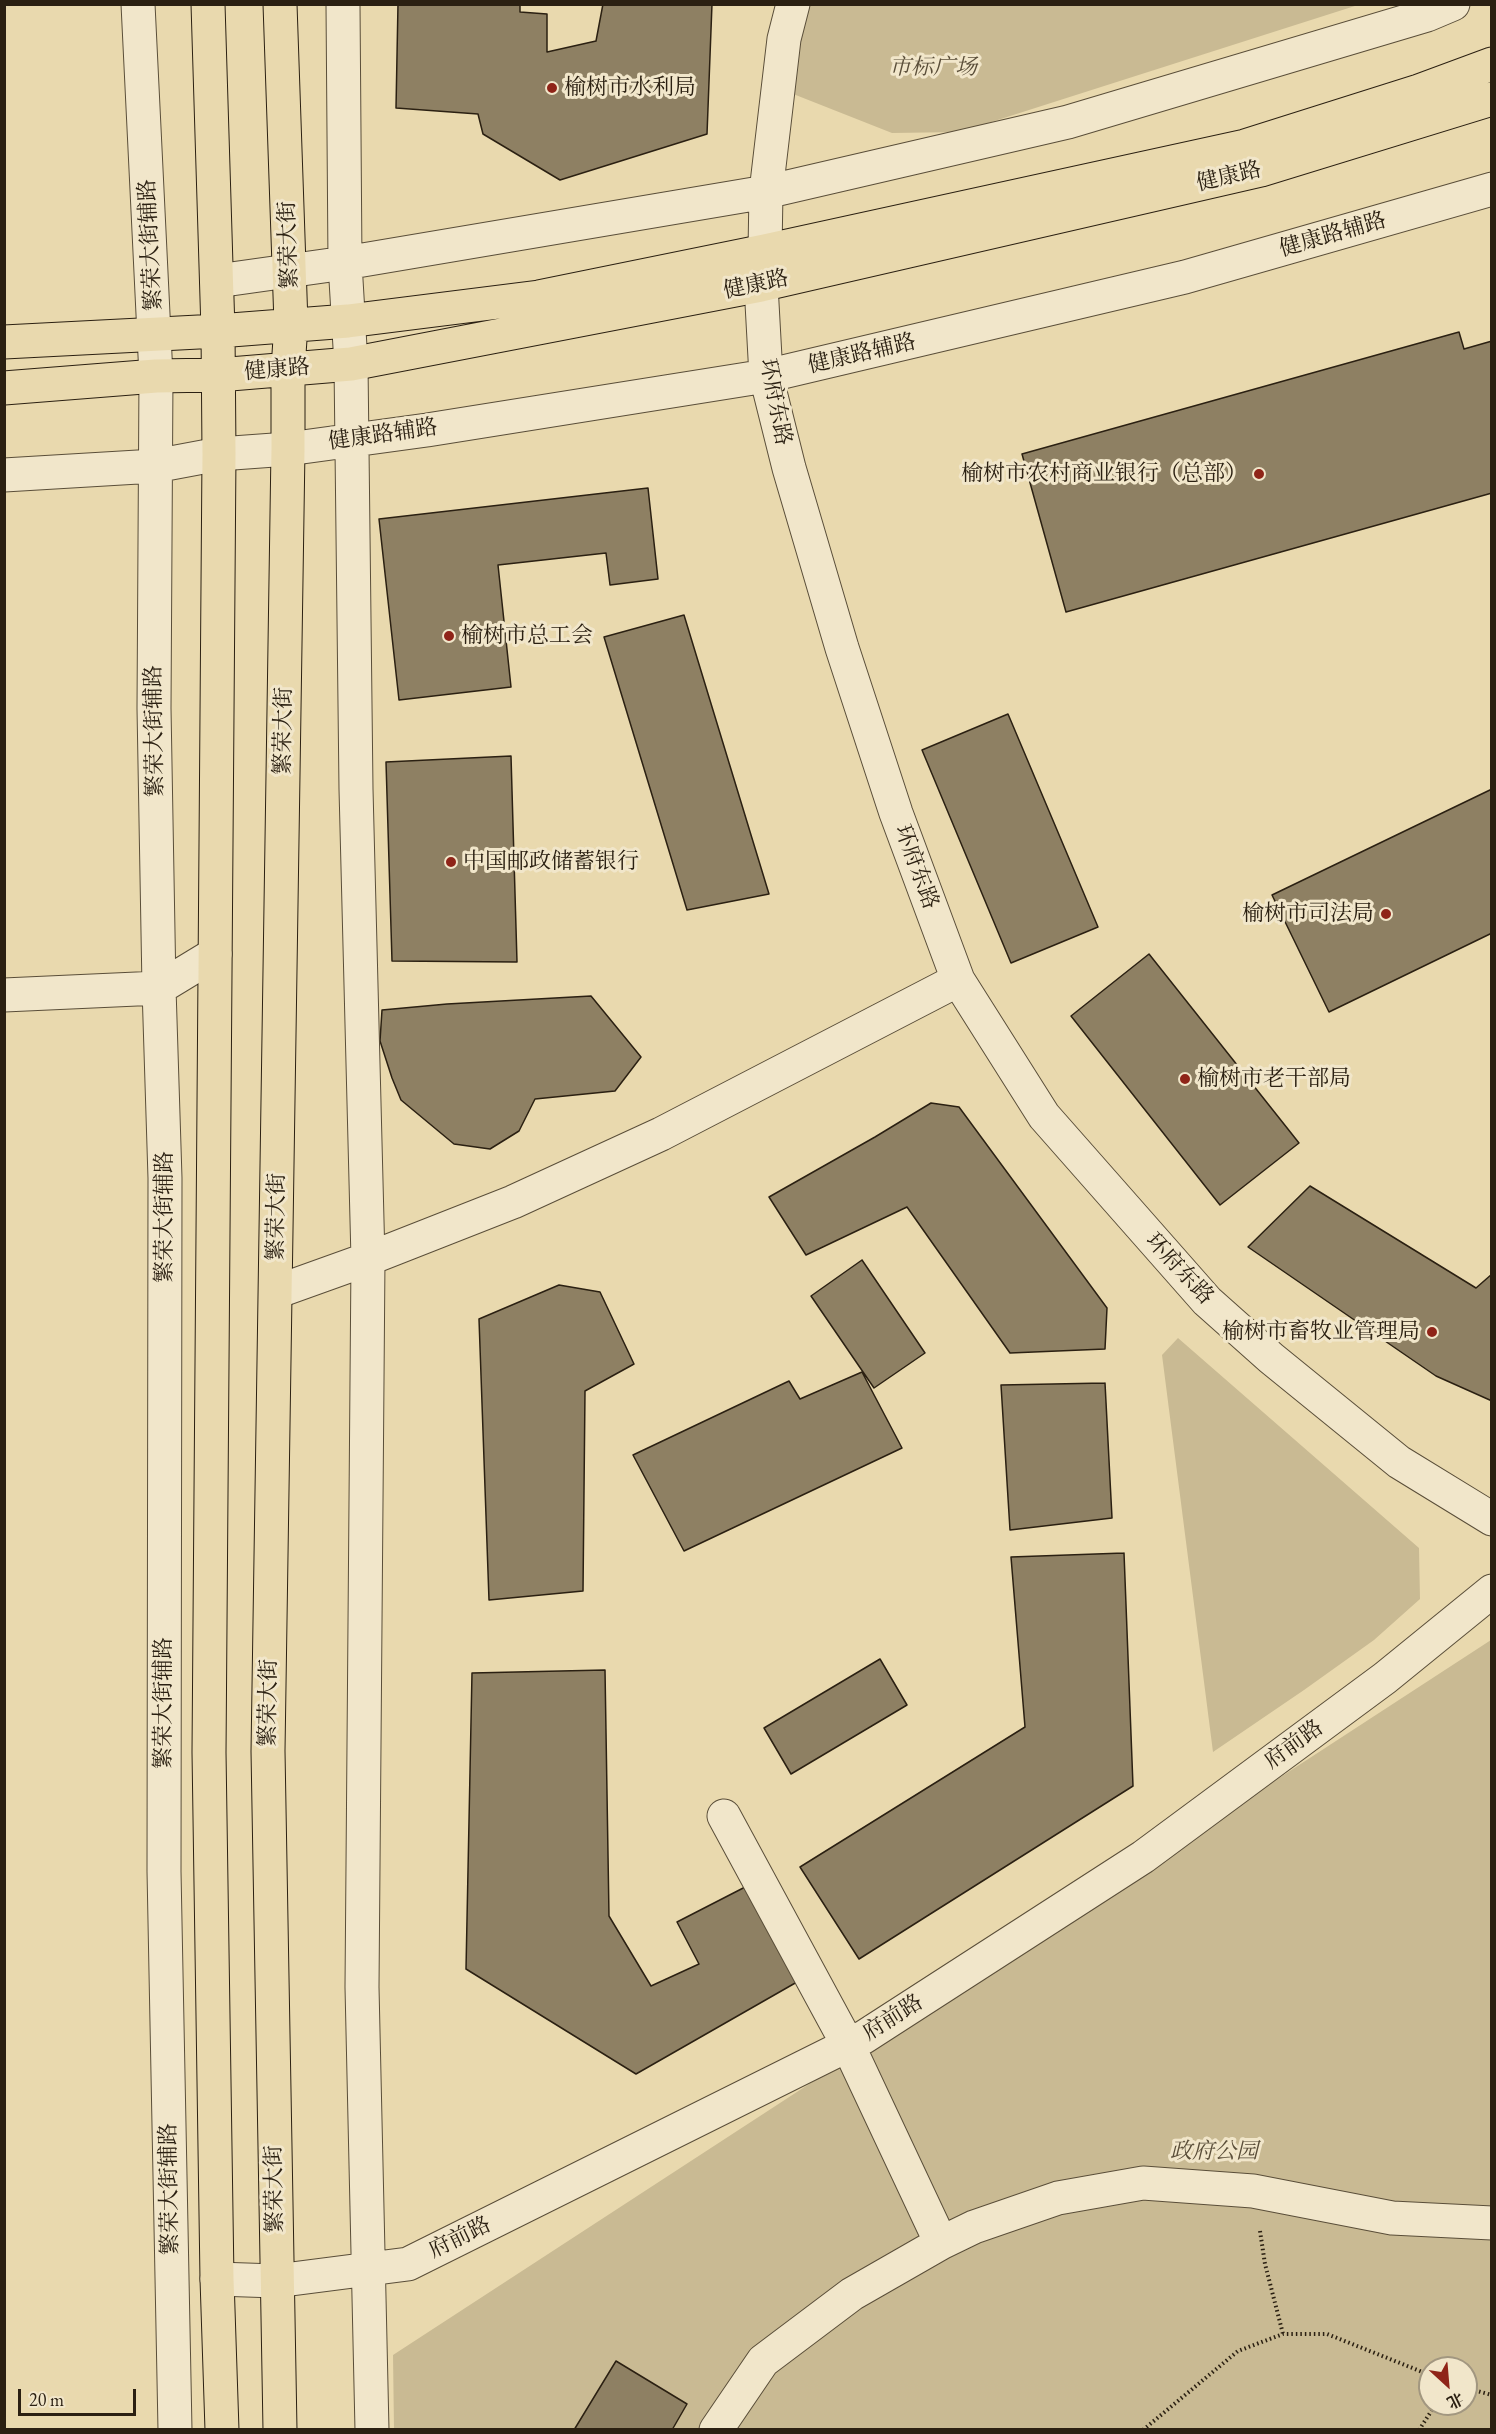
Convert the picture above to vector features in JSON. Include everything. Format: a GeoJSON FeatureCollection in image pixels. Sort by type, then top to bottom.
{"type":"FeatureCollection","features":[{"type":"Feature","properties":{"kind":"main road"},"geometry":{"type":"LineString","coordinates":[[208,4],[217,281],[219,454],[209,1752],[217,2279],[222,2430]]}},
{"type":"Feature","properties":{"kind":"main road","name":"繁荣大街"},"geometry":{"type":"LineString","coordinates":[[280,4],[291,324],[288,369],[268,1750],[280,2430]]}},
{"type":"Feature","properties":{"kind":"main road","name":"健康路"},"geometry":{"type":"LineString","coordinates":[[4,342],[218,331],[348,321],[539,297],[765,251],[1245,146],[1419,91],[1491,64]]}},
{"type":"Feature","properties":{"kind":"main road","name":"健康路"},"geometry":{"type":"LineString","coordinates":[[4,388],[351,364],[761,285],[1262,170],[1491,99]]}},
{"type":"Feature","properties":{"kind":"street","name":"繁荣大街辅路"},"geometry":{"type":"LineString","coordinates":[[138,4],[156,376],[154,708],[165,1178],[164,1871],[175,2430]]}},
{"type":"Feature","properties":{"kind":"street"},"geometry":{"type":"LineString","coordinates":[[343,4],[345,263],[351,364],[356,789],[368,1259],[362,1987],[372,2430]]}},
{"type":"Feature","properties":{"kind":"street","name":"环府东路"},"geometry":{"type":"LineString","coordinates":[[793,4],[784,39],[766,192],[765,251],[761,285],[766,376],[789,468],[842,648],[896,813],[958,980],[1044,1116],[1207,1301],[1271,1358],[1399,1462],[1491,1519]]}},
{"type":"Feature","properties":{"kind":"street"},"geometry":{"type":"LineString","coordinates":[[217,281],[345,263],[766,192],[1068,122],[1427,15],[1453,4]]}},
{"type":"Feature","properties":{"kind":"street","name":"健康路辅路"},"geometry":{"type":"LineString","coordinates":[[4,475],[156,466],[219,454],[288,449],[766,376],[1185,277],[1491,189]]}},
{"type":"Feature","properties":{"kind":"street"},"geometry":{"type":"LineString","coordinates":[[4,996],[159,988],[215,954]]}},
{"type":"Feature","properties":{"kind":"street"},"geometry":{"type":"LineString","coordinates":[[276,1292],[368,1259],[513,1202],[661,1134],[958,980]]}},
{"type":"Feature","properties":{"kind":"street","name":"府前路"},"geometry":{"type":"LineString","coordinates":[[217,2279],[276,2281],[408,2264],[864,2037],[1143,1857],[1385,1678],[1491,1591]]}},
{"type":"Feature","properties":{"kind":"street"},"geometry":{"type":"LineString","coordinates":[[724,1816],[848,2045],[941,2243]]}},
{"type":"Feature","properties":{"kind":"street"},"geometry":{"type":"LineString","coordinates":[[716,2430],[762,2361],[852,2294],[941,2243],[974,2227],[1058,2198],[1143,2183],[1253,2192],[1392,2218],[1491,2223]]}},
{"type":"Feature","properties":{"kind":"path"},"geometry":{"type":"LineString","coordinates":[[1253,2192],[1265,2264],[1283,2334]]}},
{"type":"Feature","properties":{"kind":"path"},"geometry":{"type":"LineString","coordinates":[[1143,2430],[1238,2351],[1283,2334],[1327,2334],[1418,2370]]}},
{"type":"Feature","properties":{"kind":"path"},"geometry":{"type":"LineString","coordinates":[[1419,2430],[1428,2416]]}},
{"type":"Feature","properties":{"kind":"green space","name":"市标广场"},"geometry":{"type":"Polygon","coordinates":[[[796,5],[1358,5],[960,132],[892,133],[778,88],[796,5]]]}},
{"type":"Feature","properties":{"kind":"green space"},"geometry":{"type":"Polygon","coordinates":[[[1178,1338],[1419,1548],[1420,1599],[1374,1640],[1213,1752],[1162,1355],[1178,1338]]]}},
{"type":"Feature","properties":{"kind":"green space","name":"政府公园"},"geometry":{"type":"Polygon","coordinates":[[[1491,1640],[1491,2429],[394,2429],[393,2355],[1491,1640]]]}},
{"type":"Feature","properties":{"kind":"building","name":"榆树市水利局"},"geometry":{"type":"Polygon","coordinates":[[[398,4],[520,4],[520,12],[547,14],[547,52],[596,41],[603,4],[712,4],[707,134],[560,180],[483,134],[478,114],[396,108],[398,4]]]}},
{"type":"Feature","properties":{"kind":"building","name":"榆树市农村商业银行（总部）"},"geometry":{"type":"Polygon","coordinates":[[[1459,332],[1464,349],[1492,341],[1492,493],[1066,612],[1022,454],[1459,332]]]}},
{"type":"Feature","properties":{"kind":"building","name":"榆树市总工会"},"geometry":{"type":"Polygon","coordinates":[[[648,488],[658,579],[610,585],[606,553],[498,565],[511,687],[399,700],[379,519],[648,488]]]}},
{"type":"Feature","properties":{"kind":"building"},"geometry":{"type":"Polygon","coordinates":[[[684,615],[769,894],[687,910],[604,637],[684,615]]]}},
{"type":"Feature","properties":{"kind":"building"},"geometry":{"type":"Polygon","coordinates":[[[1008,714],[1098,927],[1011,963],[922,750],[1008,714]]]}},
{"type":"Feature","properties":{"kind":"building","name":"中国邮政储蓄银行"},"geometry":{"type":"Polygon","coordinates":[[[511,756],[517,962],[392,961],[386,762],[511,756]]]}},
{"type":"Feature","properties":{"kind":"building","name":"榆树市司法局"},"geometry":{"type":"Polygon","coordinates":[[[1492,789],[1492,933],[1329,1012],[1272,895],[1492,789]]]}},
{"type":"Feature","properties":{"kind":"building","name":"榆树市老干部局"},"geometry":{"type":"Polygon","coordinates":[[[1149,954],[1299,1143],[1220,1205],[1071,1016],[1149,954]]]}},
{"type":"Feature","properties":{"kind":"building"},"geometry":{"type":"Polygon","coordinates":[[[591,996],[641,1057],[615,1091],[535,1099],[519,1131],[490,1149],[454,1144],[401,1100],[380,1041],[382,1010],[591,996]]]}},
{"type":"Feature","properties":{"kind":"building"},"geometry":{"type":"Polygon","coordinates":[[[931,1103],[959,1107],[1107,1308],[1105,1349],[1010,1353],[907,1207],[806,1255],[769,1197],[931,1103]]]}},
{"type":"Feature","properties":{"kind":"building","name":"榆树市畜牧业管理局"},"geometry":{"type":"Polygon","coordinates":[[[1310,1186],[1476,1288],[1492,1274],[1492,1401],[1436,1376],[1248,1247],[1310,1186]]]}},
{"type":"Feature","properties":{"kind":"building"},"geometry":{"type":"Polygon","coordinates":[[[862,1260],[925,1353],[874,1388],[811,1296],[862,1260]]]}},
{"type":"Feature","properties":{"kind":"building"},"geometry":{"type":"Polygon","coordinates":[[[559,1285],[600,1292],[634,1364],[585,1391],[583,1591],[489,1600],[479,1319],[559,1285]]]}},
{"type":"Feature","properties":{"kind":"building"},"geometry":{"type":"Polygon","coordinates":[[[862,1372],[902,1448],[684,1551],[633,1455],[789,1381],[800,1399],[862,1372]]]}},
{"type":"Feature","properties":{"kind":"building"},"geometry":{"type":"Polygon","coordinates":[[[1105,1383],[1112,1518],[1010,1530],[1001,1385],[1105,1383]]]}},
{"type":"Feature","properties":{"kind":"building"},"geometry":{"type":"Polygon","coordinates":[[[1124,1553],[1133,1786],[859,1959],[800,1867],[1025,1727],[1011,1557],[1124,1553]]]}},
{"type":"Feature","properties":{"kind":"building"},"geometry":{"type":"Polygon","coordinates":[[[880,1659],[907,1705],[791,1774],[764,1728],[880,1659]]]}},
{"type":"Feature","properties":{"kind":"building"},"geometry":{"type":"Polygon","coordinates":[[[605,1670],[609,1916],[651,1986],[699,1964],[677,1922],[751,1884],[804,1978],[636,2074],[466,1969],[472,1673],[605,1670]]]}},
{"type":"Feature","properties":{"kind":"building"},"geometry":{"type":"Polygon","coordinates":[[[616,2361],[687,2404],[672,2430],[574,2430],[616,2361]]]}},
{"type":"Feature","properties":{"kind":"place","name":"榆树市水利局"},"geometry":{"type":"Point","coordinates":[552,88]}},
{"type":"Feature","properties":{"kind":"place","name":"榆树市农村商业银行（总部）"},"geometry":{"type":"Point","coordinates":[1259,474]}},
{"type":"Feature","properties":{"kind":"place","name":"榆树市总工会"},"geometry":{"type":"Point","coordinates":[449,636]}},
{"type":"Feature","properties":{"kind":"place","name":"中国邮政储蓄银行"},"geometry":{"type":"Point","coordinates":[451,862]}},
{"type":"Feature","properties":{"kind":"place","name":"榆树市司法局"},"geometry":{"type":"Point","coordinates":[1386,914]}},
{"type":"Feature","properties":{"kind":"place","name":"榆树市老干部局"},"geometry":{"type":"Point","coordinates":[1185,1079]}},
{"type":"Feature","properties":{"kind":"place","name":"榆树市畜牧业管理局"},"geometry":{"type":"Point","coordinates":[1432,1332]}}]}
